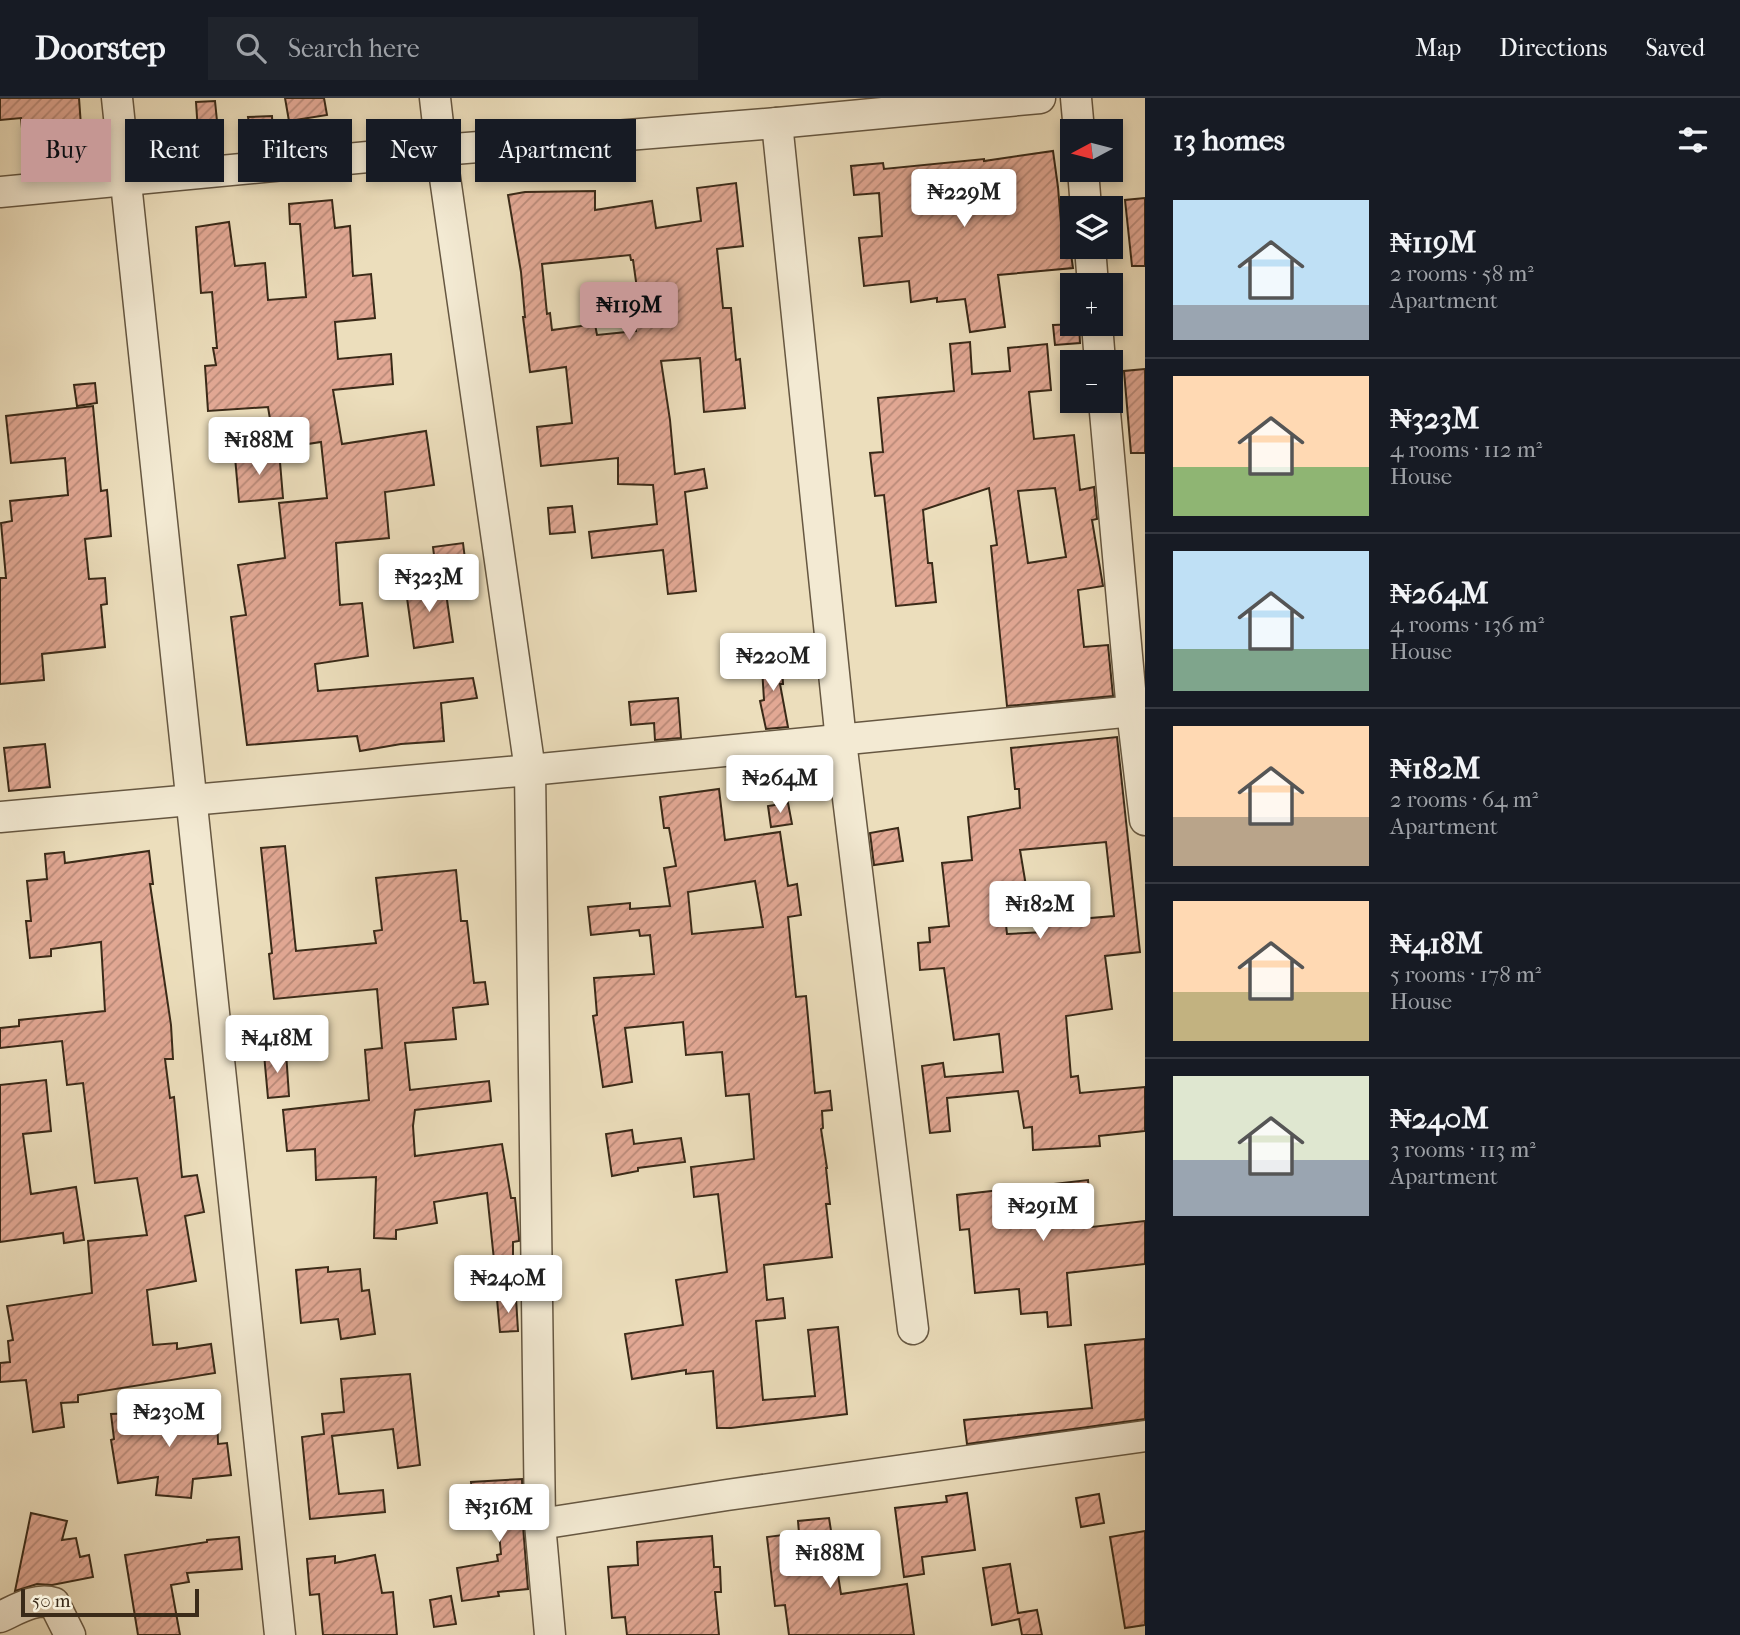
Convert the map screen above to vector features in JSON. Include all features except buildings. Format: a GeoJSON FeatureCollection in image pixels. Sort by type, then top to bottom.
{"type":"FeatureCollection","features":[{"type":"Feature","properties":{"kind":"street"},"geometry":{"type":"LineString","coordinates":[[117,98],[280,1635]]}},
{"type":"Feature","properties":{"kind":"street"},"geometry":{"type":"LineString","coordinates":[[435,98],[437,119]]}},
{"type":"Feature","properties":{"kind":"street"},"geometry":{"type":"LineString","coordinates":[[461,148],[777,123],[1040,98]]}},
{"type":"Feature","properties":{"kind":"street"},"geometry":{"type":"LineString","coordinates":[[1076,98],[1078,119]]}},
{"type":"Feature","properties":{"kind":"street"},"geometry":{"type":"LineString","coordinates":[[777,123],[841,741],[913,1329]]}},
{"type":"Feature","properties":{"kind":"street"},"geometry":{"type":"LineString","coordinates":[[0,192],[366,157]]}},
{"type":"Feature","properties":{"kind":"street"},"geometry":{"type":"LineString","coordinates":[[446,182],[530,771],[540,1524],[550,1635]]}},
{"type":"Feature","properties":{"kind":"street"},"geometry":{"type":"LineString","coordinates":[[1105,413],[1139,710],[1145,820]]}},
{"type":"Feature","properties":{"kind":"street"},"geometry":{"type":"LineString","coordinates":[[0,817],[530,771],[1139,710]]}},
{"type":"Feature","properties":{"kind":"street"},"geometry":{"type":"LineString","coordinates":[[540,1524],[727,1494],[1145,1436]]}},
{"type":"Feature","properties":{"kind":"street"},"geometry":{"type":"LineString","coordinates":[[0,1617],[47,1600],[54,1603],[69,1635]]}}]}
